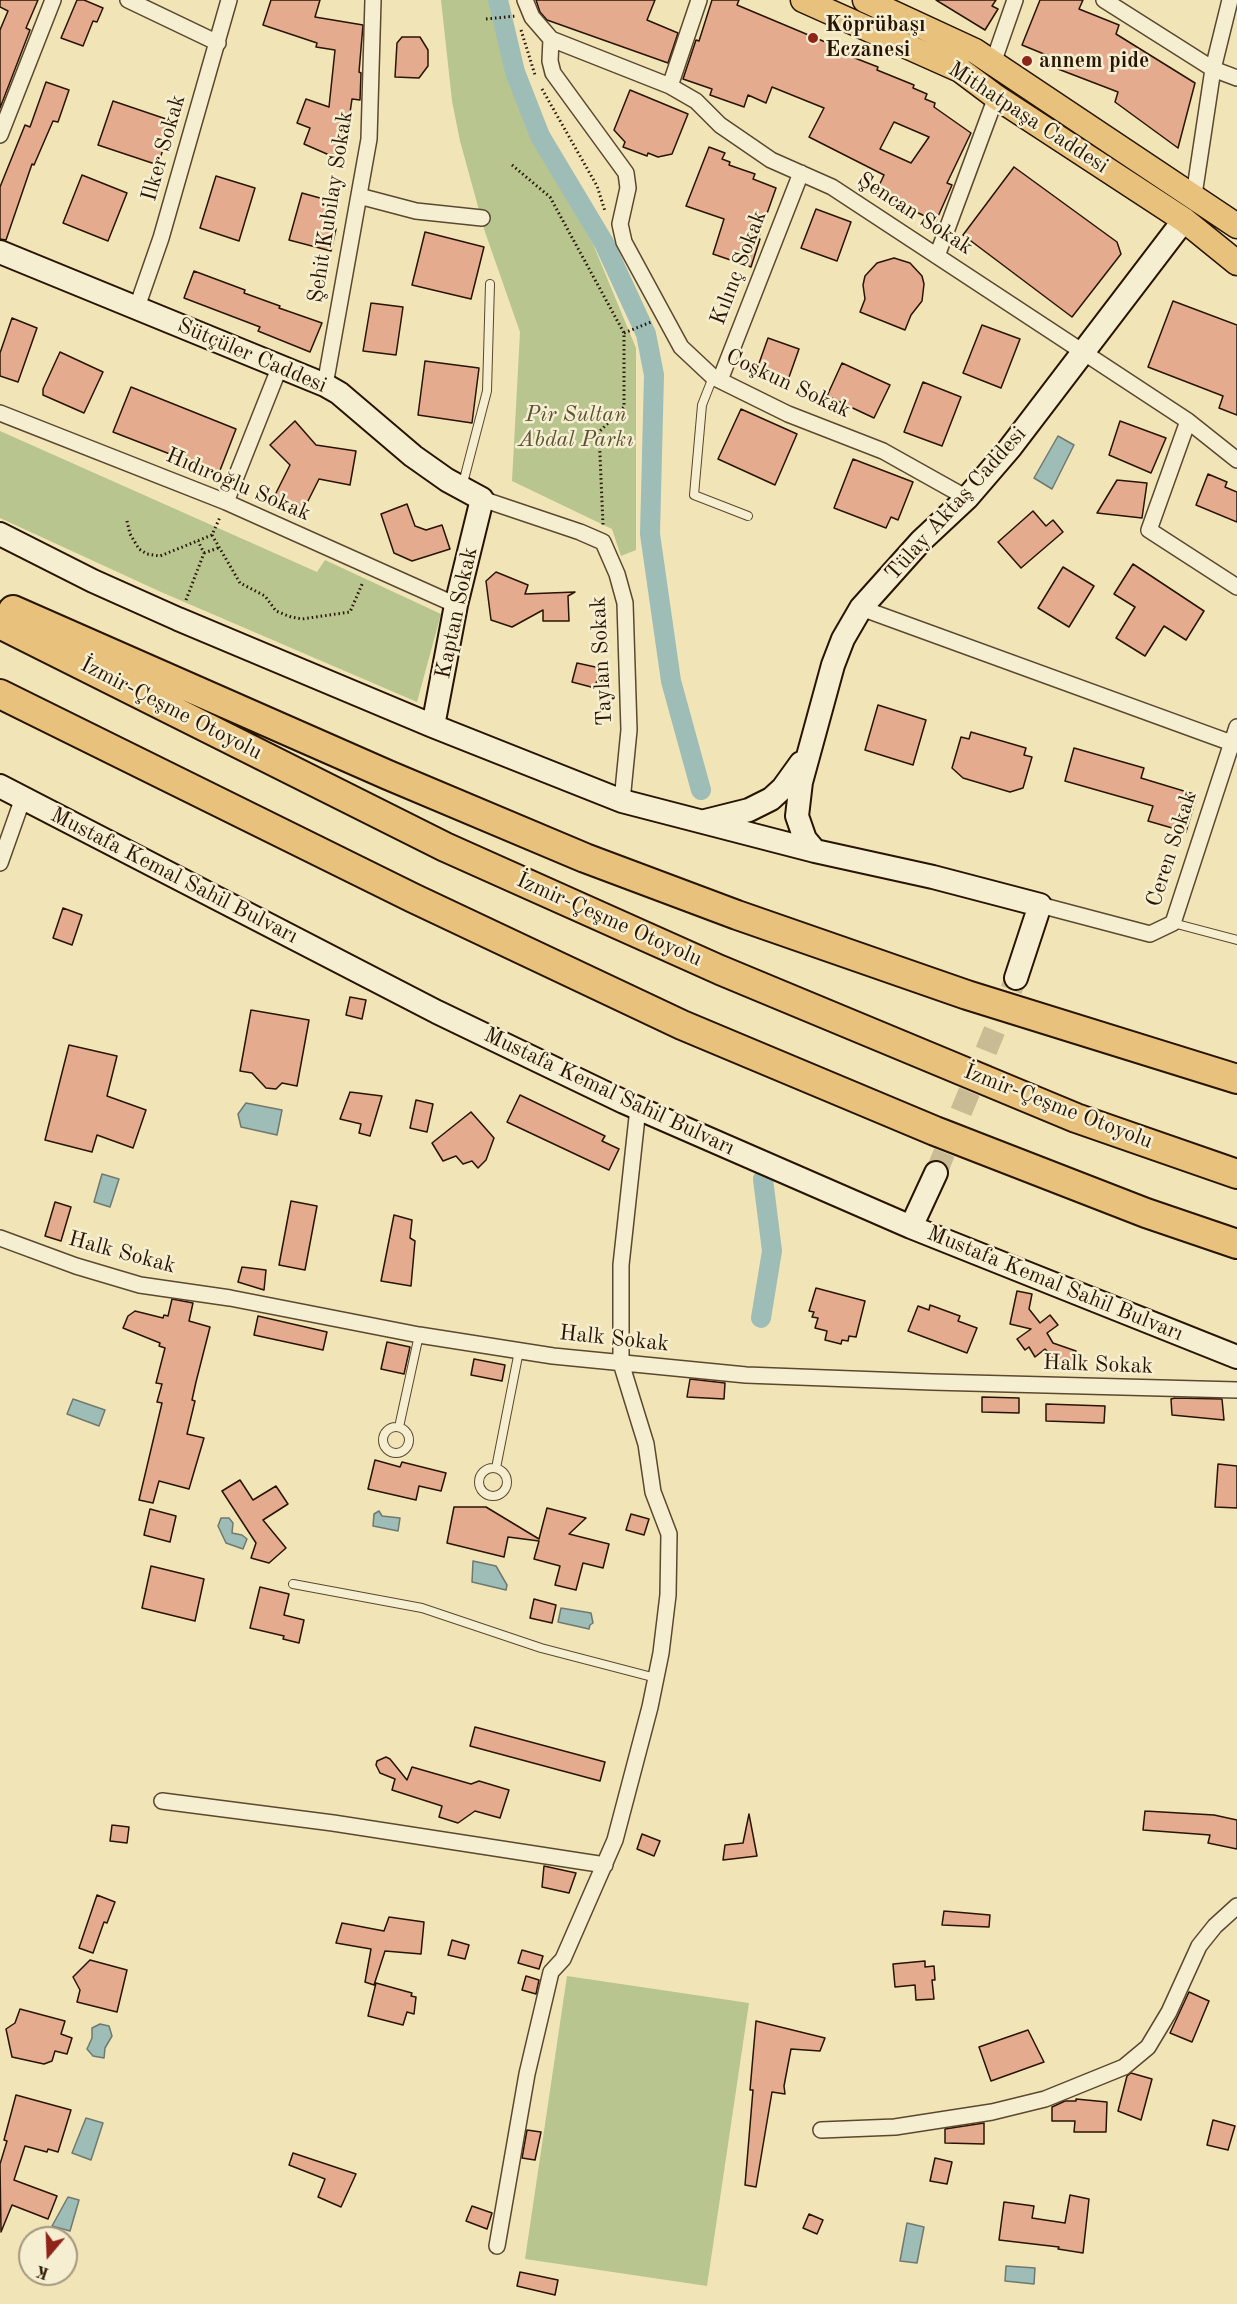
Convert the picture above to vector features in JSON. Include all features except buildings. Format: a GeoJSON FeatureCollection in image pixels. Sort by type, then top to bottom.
{"type":"FeatureCollection","features":[{"type":"Feature","properties":{"kind":"highway"},"geometry":{"type":"LineString","coordinates":[[0,606],[585,858],[736,915],[967,995],[1237,1079]]}},
{"type":"Feature","properties":{"kind":"highway","name":"İzmir-Çeşme Otoyolu"},"geometry":{"type":"LineString","coordinates":[[0,624],[445,847],[710,965],[1076,1118],[1237,1174]]}},
{"type":"Feature","properties":{"kind":"highway"},"geometry":{"type":"LineString","coordinates":[[0,694],[413,898],[682,1026],[934,1131],[1146,1213],[1237,1244]]}},
{"type":"Feature","properties":{"kind":"highway"},"geometry":{"type":"LineString","coordinates":[[1146,1213],[1237,1256]]}},
{"type":"Feature","properties":{"kind":"main road","name":"Mithatpaşa Caddesi"},"geometry":{"type":"LineString","coordinates":[[803,0],[960,70],[996,97],[1184,220],[1237,263]]}},
{"type":"Feature","properties":{"kind":"main road","name":"Mithatpaşa Caddesi"},"geometry":{"type":"LineString","coordinates":[[865,0],[975,51],[1194,195],[1237,226]]}},
{"type":"Feature","properties":{"kind":"street"},"geometry":{"type":"LineString","coordinates":[[0,135],[53,0]]}},
{"type":"Feature","properties":{"kind":"street"},"geometry":{"type":"LineString","coordinates":[[128,0],[218,43]]}},
{"type":"Feature","properties":{"kind":"street","name":"Ilker Sokak"},"geometry":{"type":"LineString","coordinates":[[137,307],[161,238],[230,0]]}},
{"type":"Feature","properties":{"kind":"street","name":"Şehit Kubilay Sokak"},"geometry":{"type":"LineString","coordinates":[[325,385],[369,139],[373,0]]}},
{"type":"Feature","properties":{"kind":"street"},"geometry":{"type":"LineString","coordinates":[[525,0],[532,17],[551,39]]}},
{"type":"Feature","properties":{"kind":"street"},"geometry":{"type":"LineString","coordinates":[[670,86],[699,0]]}},
{"type":"Feature","properties":{"kind":"street"},"geometry":{"type":"LineString","coordinates":[[993,63],[1015,0]]}},
{"type":"Feature","properties":{"kind":"street"},"geometry":{"type":"LineString","coordinates":[[1104,0],[1213,69],[1237,78]]}},
{"type":"Feature","properties":{"kind":"street"},"geometry":{"type":"LineString","coordinates":[[1194,195],[1213,69],[1230,0]]}},
{"type":"Feature","properties":{"kind":"street","name":"Şencan Sokak"},"geometry":{"type":"LineString","coordinates":[[551,39],[670,86],[696,101],[720,125],[771,160],[832,187],[1188,421],[1237,460]]}},
{"type":"Feature","properties":{"kind":"street","name":"Coşkun Sokak"},"geometry":{"type":"LineString","coordinates":[[551,39],[550,61],[553,73],[626,173],[628,188],[620,224],[624,242],[681,347],[717,378],[789,414],[883,451],[967,498]]}},
{"type":"Feature","properties":{"kind":"street"},"geometry":{"type":"LineString","coordinates":[[937,256],[996,97]]}},
{"type":"Feature","properties":{"kind":"street","name":"Kılınç Sokak"},"geometry":{"type":"LineString","coordinates":[[717,378],[801,173]]}},
{"type":"Feature","properties":{"kind":"street"},"geometry":{"type":"LineString","coordinates":[[358,196],[416,211],[482,218]]}},
{"type":"Feature","properties":{"kind":"street","name":"Tülay Aktaş Caddesi"},"geometry":{"type":"LineString","coordinates":[[798,797],[833,665],[843,639],[861,608],[921,542],[967,498],[1010,448],[1184,220]]}},
{"type":"Feature","properties":{"kind":"street","name":"Sütçüler Caddesi"},"geometry":{"type":"LineString","coordinates":[[0,252],[325,385],[339,393],[413,456],[482,499]]}},
{"type":"Feature","properties":{"kind":"street"},"geometry":{"type":"LineString","coordinates":[[226,502],[280,366]]}},
{"type":"Feature","properties":{"kind":"street","name":"Hıdıroğlu Sokak"},"geometry":{"type":"LineString","coordinates":[[0,413],[226,502],[456,605]]}},
{"type":"Feature","properties":{"kind":"street"},"geometry":{"type":"LineString","coordinates":[[1188,421],[1149,530],[1237,587]]}},
{"type":"Feature","properties":{"kind":"street"},"geometry":{"type":"LineString","coordinates":[[482,499],[603,542]]}},
{"type":"Feature","properties":{"kind":"street","name":"Kaptan Sokak"},"geometry":{"type":"LineString","coordinates":[[433,726],[456,605],[482,499]]}},
{"type":"Feature","properties":{"kind":"street"},"geometry":{"type":"LineString","coordinates":[[0,534],[93,581],[178,619],[433,726],[622,801],[815,851],[1040,905],[1016,978]]}},
{"type":"Feature","properties":{"kind":"street","name":"Taylan Sokak"},"geometry":{"type":"LineString","coordinates":[[603,542],[617,574],[625,603],[629,730],[622,801]]}},
{"type":"Feature","properties":{"kind":"street"},"geometry":{"type":"LineString","coordinates":[[861,608],[1234,744]]}},
{"type":"Feature","properties":{"kind":"street","name":"Ceren Sokak"},"geometry":{"type":"LineString","coordinates":[[1040,905],[1150,934],[1173,923],[1234,744],[1237,727]]}},
{"type":"Feature","properties":{"kind":"street"},"geometry":{"type":"LineString","coordinates":[[762,837],[759,830],[760,821],[771,799],[793,775],[810,749]]}},
{"type":"Feature","properties":{"kind":"street","name":"Mustafa Kemal Sahil Bulvarı"},"geometry":{"type":"LineString","coordinates":[[0,786],[437,1012],[638,1108],[911,1227],[1237,1357]]}},
{"type":"Feature","properties":{"kind":"street"},"geometry":{"type":"LineString","coordinates":[[762,837],[774,832],[780,826],[798,797]]}},
{"type":"Feature","properties":{"kind":"street"},"geometry":{"type":"LineString","coordinates":[[798,797],[797,816],[801,831],[815,851]]}},
{"type":"Feature","properties":{"kind":"street"},"geometry":{"type":"LineString","coordinates":[[0,863],[23,798]]}},
{"type":"Feature","properties":{"kind":"street"},"geometry":{"type":"LineString","coordinates":[[700,822],[748,810],[771,799]]}},
{"type":"Feature","properties":{"kind":"street"},"geometry":{"type":"LineString","coordinates":[[497,2246],[527,2074],[551,1972],[562,1959],[615,1840],[650,1707],[668,1595],[669,1534],[653,1492],[646,1444],[621,1363],[621,1265],[638,1108]]}},
{"type":"Feature","properties":{"kind":"street"},"geometry":{"type":"LineString","coordinates":[[911,1227],[936,1173]]}},
{"type":"Feature","properties":{"kind":"street","name":"Halk Sokak"},"geometry":{"type":"LineString","coordinates":[[0,1238],[76,1266],[141,1286],[230,1298],[419,1335],[519,1351],[746,1375],[944,1383],[1237,1390]]}},
{"type":"Feature","properties":{"kind":"street"},"geometry":{"type":"LineString","coordinates":[[162,1801],[333,1823],[605,1865]]}},
{"type":"Feature","properties":{"kind":"street"},"geometry":{"type":"LineString","coordinates":[[821,2130],[895,2127],[992,2112],[1045,2099],[1124,2067],[1148,2047],[1168,2012],[1199,1946],[1215,1926],[1237,1906]]}},
{"type":"Feature","properties":{"kind":"lane"},"geometry":{"type":"LineString","coordinates":[[461,488],[487,391],[490,284]]}},
{"type":"Feature","properties":{"kind":"lane"},"geometry":{"type":"LineString","coordinates":[[717,378],[702,405],[694,495],[748,516]]}},
{"type":"Feature","properties":{"kind":"lane"},"geometry":{"type":"LineString","coordinates":[[1173,923],[1237,940]]}},
{"type":"Feature","properties":{"kind":"lane"},"geometry":{"type":"LineString","coordinates":[[399,1427],[419,1335]]}},
{"type":"Feature","properties":{"kind":"lane"},"geometry":{"type":"LineString","coordinates":[[496,1468],[519,1351]]}},
{"type":"Feature","properties":{"kind":"lane"},"geometry":{"type":"LineString","coordinates":[[293,1584],[422,1608],[541,1648],[656,1678]]}},
{"type":"Feature","properties":{"kind":"path"},"geometry":{"type":"LineString","coordinates":[[486,19],[517,16],[537,80],[597,186],[607,216]]}},
{"type":"Feature","properties":{"kind":"path"},"geometry":{"type":"LineString","coordinates":[[512,165],[550,197],[624,333],[624,407],[599,432],[603,542]]}},
{"type":"Feature","properties":{"kind":"path"},"geometry":{"type":"LineString","coordinates":[[624,333],[654,321]]}},
{"type":"Feature","properties":{"kind":"path"},"geometry":{"type":"LineString","coordinates":[[127,521],[135,544],[153,556],[160,556],[212,535],[226,502]]}},
{"type":"Feature","properties":{"kind":"path"},"geometry":{"type":"LineString","coordinates":[[212,535],[240,583],[265,596],[276,611],[291,617],[302,619],[350,612],[370,567]]}},
{"type":"Feature","properties":{"kind":"path"},"geometry":{"type":"LineString","coordinates":[[198,541],[204,554]]}},
{"type":"Feature","properties":{"kind":"path"},"geometry":{"type":"LineString","coordinates":[[178,619],[204,554],[218,548]]}},
{"type":"Feature","properties":{"kind":"green space","name":"Pir Sultan Abdal Parkı"},"geometry":{"type":"Polygon","coordinates":[[[441,0],[491,0],[539,152],[593,244],[636,348],[636,550],[621,556],[612,529],[512,481],[520,332],[485,232],[460,141],[452,101],[441,0]]]}},
{"type":"Feature","properties":{"kind":"green space"},"geometry":{"type":"Polygon","coordinates":[[[0,431],[317,572],[325,560],[441,614],[417,702],[161,592],[0,518],[0,431]]]}},
{"type":"Feature","properties":{"kind":"green space"},"geometry":{"type":"Polygon","coordinates":[[[567,1976],[749,2003],[707,2286],[525,2259],[567,1976]]]}},
{"type":"Feature","properties":{"kind":"water"},"geometry":{"type":"Polygon","coordinates":[[[1058,436],[1074,445],[1052,489],[1034,478],[1058,436]]]}},
{"type":"Feature","properties":{"kind":"water"},"geometry":{"type":"Polygon","coordinates":[[[246,1103],[282,1110],[277,1135],[241,1127],[238,1114],[246,1103]]]}},
{"type":"Feature","properties":{"kind":"water"},"geometry":{"type":"Polygon","coordinates":[[[102,1174],[119,1179],[110,1207],[94,1202],[102,1174]]]}},
{"type":"Feature","properties":{"kind":"water"},"geometry":{"type":"Polygon","coordinates":[[[73,1399],[105,1410],[99,1426],[67,1414],[73,1399]]]}},
{"type":"Feature","properties":{"kind":"water"},"geometry":{"type":"Polygon","coordinates":[[[379,1511],[382,1516],[400,1518],[398,1531],[373,1526],[374,1514],[379,1511]]]}},
{"type":"Feature","properties":{"kind":"water"},"geometry":{"type":"Polygon","coordinates":[[[221,1518],[229,1518],[233,1523],[232,1533],[242,1535],[247,1539],[243,1549],[226,1543],[218,1526],[221,1518]]]}},
{"type":"Feature","properties":{"kind":"water"},"geometry":{"type":"Polygon","coordinates":[[[473,1561],[496,1566],[507,1585],[506,1590],[472,1582],[473,1561]]]}},
{"type":"Feature","properties":{"kind":"water"},"geometry":{"type":"Polygon","coordinates":[[[561,1608],[591,1613],[593,1623],[589,1629],[558,1622],[561,1608]]]}},
{"type":"Feature","properties":{"kind":"water"},"geometry":{"type":"Polygon","coordinates":[[[100,2024],[109,2026],[112,2036],[105,2048],[104,2058],[93,2056],[87,2049],[92,2038],[92,2028],[100,2024]]]}},
{"type":"Feature","properties":{"kind":"water"},"geometry":{"type":"Polygon","coordinates":[[[86,2118],[103,2123],[91,2160],[72,2153],[86,2118]]]}},
{"type":"Feature","properties":{"kind":"water"},"geometry":{"type":"Polygon","coordinates":[[[68,2197],[79,2200],[71,2226],[52,2226],[68,2197]]]}},
{"type":"Feature","properties":{"kind":"water"},"geometry":{"type":"Polygon","coordinates":[[[907,2223],[924,2227],[917,2263],[900,2261],[907,2223]]]}},
{"type":"Feature","properties":{"kind":"water"},"geometry":{"type":"Polygon","coordinates":[[[1006,2266],[1035,2268],[1034,2284],[1005,2281],[1006,2266]]]}},
{"type":"Feature","properties":{"kind":"waterway"},"geometry":{"type":"LineString","coordinates":[[498,0],[515,72],[540,136],[604,243],[646,334],[654,375],[650,534],[671,681],[701,790]]}},
{"type":"Feature","properties":{"kind":"waterway"},"geometry":{"type":"LineString","coordinates":[[761,1318],[772,1251],[763,1179]]}},
{"type":"Feature","properties":{"kind":"tunnel"},"geometry":{"type":"LineString","coordinates":[[936,1173],[1016,978]]}},
{"type":"Feature","properties":{"kind":"place","name":"Köprübaşı Eczanesi"},"geometry":{"type":"Point","coordinates":[813,38]}},
{"type":"Feature","properties":{"kind":"place","name":"annem pide"},"geometry":{"type":"Point","coordinates":[1027,61]}}]}
